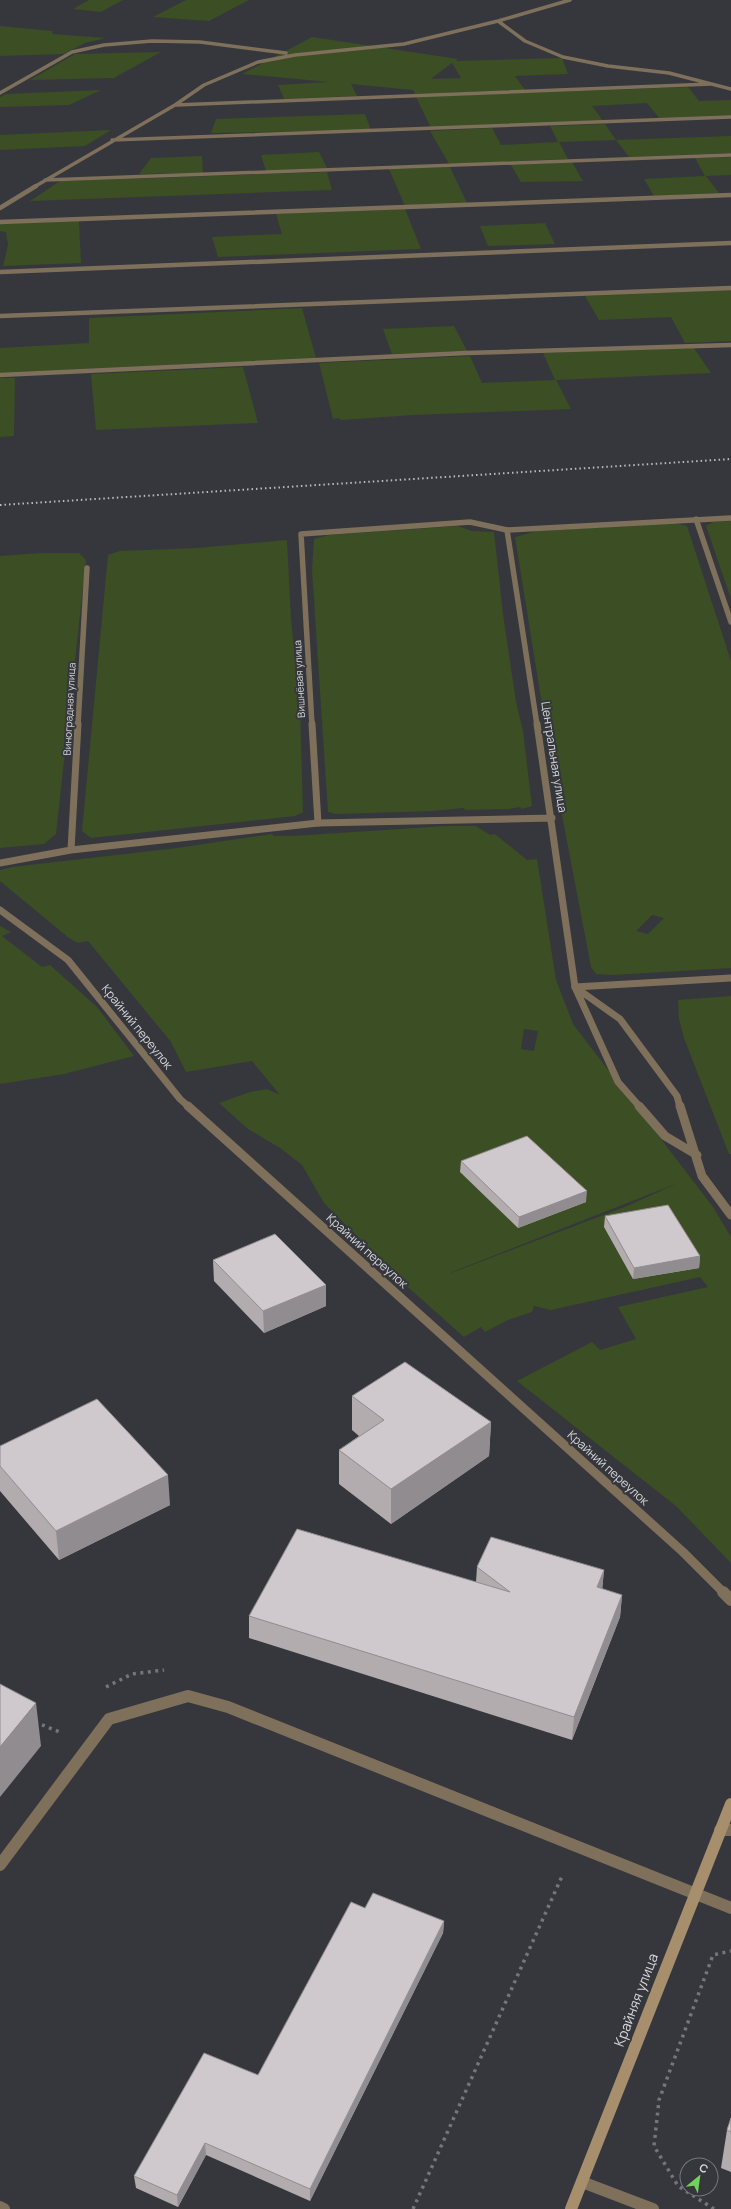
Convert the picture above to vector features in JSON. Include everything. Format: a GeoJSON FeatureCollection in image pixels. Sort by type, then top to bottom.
{"type":"FeatureCollection","features":[{"type":"Feature","properties":{"kind":"main road","name":"Крайняя улица"},"geometry":{"type":"LineString","coordinates":[[572,2209],[695,1893],[726,1830],[731,1804]]}},
{"type":"Feature","properties":{"kind":"street"},"geometry":{"type":"LineString","coordinates":[[0,208],[112,140],[175,105],[204,85],[251,65],[295,55],[404,44],[498,21],[570,0]]}},
{"type":"Feature","properties":{"kind":"street"},"geometry":{"type":"LineString","coordinates":[[498,21],[525,41],[564,57],[608,66],[669,73],[731,89]]}},
{"type":"Feature","properties":{"kind":"street"},"geometry":{"type":"LineString","coordinates":[[0,93],[72,52],[104,45],[152,40],[200,42],[295,55]]}},
{"type":"Feature","properties":{"kind":"street"},"geometry":{"type":"LineString","coordinates":[[175,105],[711,84]]}},
{"type":"Feature","properties":{"kind":"street"},"geometry":{"type":"LineString","coordinates":[[112,140],[731,117]]}},
{"type":"Feature","properties":{"kind":"street"},"geometry":{"type":"LineString","coordinates":[[45,180],[731,155]]}},
{"type":"Feature","properties":{"kind":"street"},"geometry":{"type":"LineString","coordinates":[[0,222],[731,195]]}},
{"type":"Feature","properties":{"kind":"street"},"geometry":{"type":"LineString","coordinates":[[0,272],[731,243]]}},
{"type":"Feature","properties":{"kind":"street"},"geometry":{"type":"LineString","coordinates":[[0,316],[731,288]]}},
{"type":"Feature","properties":{"kind":"street"},"geometry":{"type":"LineString","coordinates":[[0,375],[466,353],[731,345]]}},
{"type":"Feature","properties":{"kind":"street"},"geometry":{"type":"LineString","coordinates":[[507,530],[731,518]]}},
{"type":"Feature","properties":{"kind":"street"},"geometry":{"type":"LineString","coordinates":[[696,519],[731,622]]}},
{"type":"Feature","properties":{"kind":"street","name":"Вишнёвая улица"},"geometry":{"type":"LineString","coordinates":[[318,823],[301,534],[470,522],[507,530]]}},
{"type":"Feature","properties":{"kind":"street","name":"Центральная улица"},"geometry":{"type":"LineString","coordinates":[[507,530],[552,818],[575,987],[618,1082],[665,1136],[697,1155]]}},
{"type":"Feature","properties":{"kind":"street","name":"Виноградная улица"},"geometry":{"type":"LineString","coordinates":[[71,850],[87,568]]}},
{"type":"Feature","properties":{"kind":"street"},"geometry":{"type":"LineString","coordinates":[[0,863],[71,850],[318,823],[552,818]]}},
{"type":"Feature","properties":{"kind":"street","name":"Крайний переулок"},"geometry":{"type":"LineString","coordinates":[[0,910],[68,960],[180,1099],[677,1547],[731,1600]]}},
{"type":"Feature","properties":{"kind":"street"},"geometry":{"type":"LineString","coordinates":[[575,987],[731,978]]}},
{"type":"Feature","properties":{"kind":"street"},"geometry":{"type":"LineString","coordinates":[[575,987],[620,1019],[677,1096],[697,1155],[702,1176],[731,1215]]}},
{"type":"Feature","properties":{"kind":"street"},"geometry":{"type":"LineString","coordinates":[[0,1864],[109,1719],[188,1696],[228,1708],[731,1908]]}},
{"type":"Feature","properties":{"kind":"street"},"geometry":{"type":"LineString","coordinates":[[582,2182],[653,2209]]}},
{"type":"Feature","properties":{"kind":"street"},"geometry":{"type":"LineString","coordinates":[[0,2207],[4,2209]]}},
{"type":"Feature","properties":{"kind":"path"},"geometry":{"type":"LineString","coordinates":[[98,1691],[132,1674],[170,1669]]}},
{"type":"Feature","properties":{"kind":"path"},"geometry":{"type":"LineString","coordinates":[[28,1718],[63,1734]]}},
{"type":"Feature","properties":{"kind":"path"},"geometry":{"type":"LineString","coordinates":[[58,1740],[68,1728]]}},
{"type":"Feature","properties":{"kind":"path"},"geometry":{"type":"LineString","coordinates":[[556,1871],[570,1876]]}},
{"type":"Feature","properties":{"kind":"path"},"geometry":{"type":"LineString","coordinates":[[413,2209],[563,1874]]}},
{"type":"Feature","properties":{"kind":"path"},"geometry":{"type":"LineString","coordinates":[[714,2209],[678,2186],[654,2146],[659,2100],[713,1955],[731,1951]]}},
{"type":"Feature","properties":{"kind":"green space"},"geometry":{"type":"Polygon","coordinates":[[[89,0],[123,0],[101,12],[73,9],[89,0]]]}},
{"type":"Feature","properties":{"kind":"green space"},"geometry":{"type":"Polygon","coordinates":[[[186,0],[249,0],[209,21],[153,17],[186,0]]]}},
{"type":"Feature","properties":{"kind":"green space"},"geometry":{"type":"Polygon","coordinates":[[[0,26],[53,31],[52,34],[106,38],[85,43],[64,54],[0,56],[0,26]]]}},
{"type":"Feature","properties":{"kind":"green space"},"geometry":{"type":"Polygon","coordinates":[[[312,37],[458,59],[456,61],[562,58],[568,74],[515,76],[525,90],[415,94],[413,90],[351,84],[357,96],[284,99],[278,85],[329,82],[242,74],[312,37]],[[452,63],[432,79],[461,78],[452,63]]]}},
{"type":"Feature","properties":{"kind":"green space"},"geometry":{"type":"Polygon","coordinates":[[[161,52],[114,78],[30,80],[75,54],[161,52]]]}},
{"type":"Feature","properties":{"kind":"green space"},"geometry":{"type":"Polygon","coordinates":[[[688,87],[699,101],[731,100],[731,116],[660,119],[647,103],[592,106],[603,121],[431,128],[416,97],[688,87]]]}},
{"type":"Feature","properties":{"kind":"green space"},"geometry":{"type":"Polygon","coordinates":[[[101,90],[69,105],[0,107],[0,97],[6,94],[101,90]]]}},
{"type":"Feature","properties":{"kind":"green space"},"geometry":{"type":"Polygon","coordinates":[[[365,114],[371,130],[211,133],[216,119],[365,114]]]}},
{"type":"Feature","properties":{"kind":"green space"},"geometry":{"type":"Polygon","coordinates":[[[605,124],[616,140],[559,142],[568,159],[449,164],[430,131],[492,128],[501,145],[558,142],[550,126],[605,124]]]}},
{"type":"Feature","properties":{"kind":"green space"},"geometry":{"type":"Polygon","coordinates":[[[111,130],[85,146],[0,150],[0,135],[111,130]]]}},
{"type":"Feature","properties":{"kind":"green space"},"geometry":{"type":"Polygon","coordinates":[[[731,136],[731,153],[629,157],[616,140],[731,136]]]}},
{"type":"Feature","properties":{"kind":"green space"},"geometry":{"type":"Polygon","coordinates":[[[319,152],[327,168],[266,171],[261,155],[319,152]]]}},
{"type":"Feature","properties":{"kind":"green space"},"geometry":{"type":"Polygon","coordinates":[[[202,156],[203,173],[139,174],[151,158],[202,156]]]}},
{"type":"Feature","properties":{"kind":"green space"},"geometry":{"type":"Polygon","coordinates":[[[731,157],[731,175],[706,176],[719,193],[654,196],[644,179],[705,176],[695,158],[731,157]]]}},
{"type":"Feature","properties":{"kind":"green space"},"geometry":{"type":"Polygon","coordinates":[[[572,162],[583,181],[521,182],[511,165],[572,162]]]}},
{"type":"Feature","properties":{"kind":"green space"},"geometry":{"type":"Polygon","coordinates":[[[450,167],[467,203],[405,206],[389,169],[450,167]]]}},
{"type":"Feature","properties":{"kind":"green space"},"geometry":{"type":"Polygon","coordinates":[[[327,172],[332,190],[30,201],[60,181],[327,172]]]}},
{"type":"Feature","properties":{"kind":"green space"},"geometry":{"type":"Polygon","coordinates":[[[405,209],[421,249],[218,257],[212,237],[282,234],[276,214],[405,209]]]}},
{"type":"Feature","properties":{"kind":"green space"},"geometry":{"type":"Polygon","coordinates":[[[79,221],[81,263],[3,266],[8,245],[6,232],[0,231],[0,224],[79,221]]]}},
{"type":"Feature","properties":{"kind":"green space"},"geometry":{"type":"Polygon","coordinates":[[[545,223],[555,244],[488,246],[480,226],[545,223]]]}},
{"type":"Feature","properties":{"kind":"green space"},"geometry":{"type":"Polygon","coordinates":[[[731,290],[731,341],[685,343],[671,317],[599,320],[585,296],[731,290]]]}},
{"type":"Feature","properties":{"kind":"green space"},"geometry":{"type":"Polygon","coordinates":[[[302,308],[316,358],[0,373],[0,348],[89,343],[89,318],[302,308]]]}},
{"type":"Feature","properties":{"kind":"green space"},"geometry":{"type":"Polygon","coordinates":[[[454,326],[467,351],[392,354],[383,329],[454,326]]]}},
{"type":"Feature","properties":{"kind":"green space"},"geometry":{"type":"Polygon","coordinates":[[[694,348],[711,373],[556,380],[571,409],[413,415],[341,420],[338,418],[333,419],[319,363],[470,356],[482,383],[555,380],[543,353],[694,348]]]}},
{"type":"Feature","properties":{"kind":"green space"},"geometry":{"type":"Polygon","coordinates":[[[243,367],[258,423],[96,430],[91,374],[243,367]]]}},
{"type":"Feature","properties":{"kind":"green space"},"geometry":{"type":"Polygon","coordinates":[[[0,378],[15,378],[14,436],[0,437],[0,378]]]}},
{"type":"Feature","properties":{"kind":"green space"},"geometry":{"type":"Polygon","coordinates":[[[731,521],[731,599],[706,526],[713,522],[731,521]]]}},
{"type":"Feature","properties":{"kind":"green space"},"geometry":{"type":"Polygon","coordinates":[[[675,523],[687,526],[731,661],[731,968],[613,975],[596,974],[591,967],[548,742],[515,537],[538,531],[675,523]],[[652,915],[636,931],[648,934],[664,918],[652,915]]]}},
{"type":"Feature","properties":{"kind":"green space"},"geometry":{"type":"Polygon","coordinates":[[[457,526],[472,531],[494,532],[503,614],[516,702],[523,731],[532,806],[522,809],[520,807],[509,809],[465,810],[464,808],[433,811],[336,814],[328,812],[312,570],[314,539],[329,535],[457,526]]]}},
{"type":"Feature","properties":{"kind":"green space"},"geometry":{"type":"Polygon","coordinates":[[[287,540],[291,620],[300,707],[303,812],[295,816],[91,838],[82,831],[108,555],[120,551],[197,548],[287,540]]]}},
{"type":"Feature","properties":{"kind":"green space"},"geometry":{"type":"Polygon","coordinates":[[[41,553],[79,553],[86,560],[56,834],[44,844],[0,848],[0,556],[41,553]]]}},
{"type":"Feature","properties":{"kind":"green space"},"geometry":{"type":"Polygon","coordinates":[[[445,826],[476,826],[490,835],[495,834],[527,860],[537,859],[556,980],[573,1024],[713,1207],[731,1237],[731,1563],[676,1506],[517,1381],[592,1342],[600,1350],[636,1339],[618,1307],[708,1287],[700,1277],[551,1310],[534,1306],[532,1312],[508,1320],[485,1332],[481,1327],[464,1337],[410,1289],[324,1203],[302,1165],[280,1148],[248,1129],[219,1103],[250,1092],[267,1089],[280,1095],[252,1061],[186,1072],[171,1042],[88,941],[78,943],[69,938],[0,881],[0,870],[12,867],[177,848],[272,834],[274,836],[445,826]],[[524,1029],[521,1049],[534,1051],[538,1031],[524,1029]],[[678,1183],[452,1272],[451,1273],[627,1206],[678,1183]]]}},
{"type":"Feature","properties":{"kind":"green space"},"geometry":{"type":"Polygon","coordinates":[[[0,926],[11,932],[2,936],[42,967],[50,965],[97,1007],[134,1056],[64,1074],[0,1084],[0,926]]]}},
{"type":"Feature","properties":{"kind":"green space"},"geometry":{"type":"Polygon","coordinates":[[[731,996],[731,1154],[729,1154],[684,1038],[679,1019],[678,1000],[731,996]]]}},
{"type":"Feature","properties":{"kind":"building"},"geometry":{"type":"Polygon","coordinates":[[[527,1136],[587,1191],[519,1217],[461,1161],[527,1136]]]}},
{"type":"Feature","properties":{"kind":"building"},"geometry":{"type":"Polygon","coordinates":[[[668,1205],[700,1256],[634,1268],[605,1216],[668,1205]]]}},
{"type":"Feature","properties":{"kind":"building"},"geometry":{"type":"Polygon","coordinates":[[[275,1234],[326,1285],[263,1311],[213,1260],[275,1234]]]}},
{"type":"Feature","properties":{"kind":"building"},"geometry":{"type":"Polygon","coordinates":[[[405,1362],[491,1422],[391,1489],[339,1450],[384,1420],[352,1396],[405,1362]]]}},
{"type":"Feature","properties":{"kind":"building"},"geometry":{"type":"Polygon","coordinates":[[[97,1399],[168,1475],[56,1531],[0,1466],[0,1446],[97,1399]]]}},
{"type":"Feature","properties":{"kind":"building"},"geometry":{"type":"Polygon","coordinates":[[[297,1529],[510,1592],[477,1567],[491,1537],[604,1570],[597,1587],[622,1595],[574,1717],[249,1616],[297,1529]]]}},
{"type":"Feature","properties":{"kind":"building"},"geometry":{"type":"Polygon","coordinates":[[[0,1684],[36,1703],[0,1747],[0,1684]]]}},
{"type":"Feature","properties":{"kind":"building"},"geometry":{"type":"Polygon","coordinates":[[[373,1893],[444,1921],[310,2189],[205,2143],[177,2195],[134,2176],[204,2053],[258,2075],[351,1902],[365,1908],[373,1893]]]}},
{"type":"Feature","properties":{"kind":"building"},"geometry":{"type":"Polygon","coordinates":[[[731,2118],[731,2132],[727,2130],[731,2118]]]}},
{"type":"Feature","properties":{"kind":"railway"},"geometry":{"type":"LineString","coordinates":[[0,505],[731,459]]}}]}
